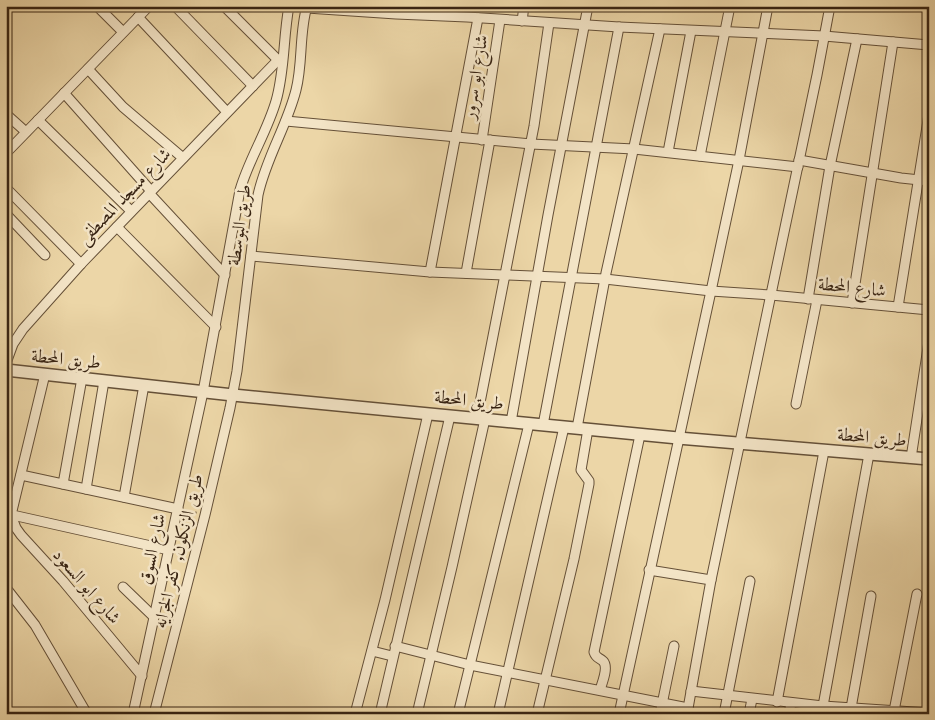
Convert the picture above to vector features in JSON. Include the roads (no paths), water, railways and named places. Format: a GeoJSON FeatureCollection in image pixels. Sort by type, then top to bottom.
{"type":"FeatureCollection","features":[{"type":"Feature","properties":{"kind":"street"},"geometry":{"type":"LineString","coordinates":[[97,6],[123,32]]}},
{"type":"Feature","properties":{"kind":"street"},"geometry":{"type":"LineString","coordinates":[[6,153],[149,6]]}},
{"type":"Feature","properties":{"kind":"street"},"geometry":{"type":"LineString","coordinates":[[175,6],[252,86]]}},
{"type":"Feature","properties":{"kind":"street"},"geometry":{"type":"LineString","coordinates":[[224,6],[280,62]]}},
{"type":"Feature","properties":{"kind":"street","name":"طريق البوسطة"},"geometry":{"type":"LineString","coordinates":[[217,394],[216,327],[240,190],[249,164],[273,112],[279,88],[280,62],[289,6]]}},
{"type":"Feature","properties":{"kind":"street"},"geometry":{"type":"LineString","coordinates":[[467,17],[470,6]]}},
{"type":"Feature","properties":{"kind":"street"},"geometry":{"type":"LineString","coordinates":[[522,21],[524,6]]}},
{"type":"Feature","properties":{"kind":"street"},"geometry":{"type":"LineString","coordinates":[[511,422],[588,6]]}},
{"type":"Feature","properties":{"kind":"street"},"geometry":{"type":"LineString","coordinates":[[700,156],[730,6]]}},
{"type":"Feature","properties":{"kind":"street"},"geometry":{"type":"LineString","coordinates":[[619,714],[711,291],[768,6]]}},
{"type":"Feature","properties":{"kind":"street"},"geometry":{"type":"LineString","coordinates":[[395,646],[470,665],[662,703],[688,711],[711,580],[830,6]]}},
{"type":"Feature","properties":{"kind":"street"},"geometry":{"type":"LineString","coordinates":[[307,7],[397,10],[500,20],[619,27],[824,36],[929,45]]}},
{"type":"Feature","properties":{"kind":"street","name":"طريق البوسطة"},"geometry":{"type":"LineString","coordinates":[[217,394],[251,256],[261,182],[286,121],[297,88],[307,7]]}},
{"type":"Feature","properties":{"kind":"street"},"geometry":{"type":"LineString","coordinates":[[138,17],[227,112]]}},
{"type":"Feature","properties":{"kind":"street"},"geometry":{"type":"LineString","coordinates":[[430,272],[478,18]]}},
{"type":"Feature","properties":{"kind":"street","name":"شارع ابو سرور"},"geometry":{"type":"LineString","coordinates":[[466,273],[486,140],[500,20]]}},
{"type":"Feature","properties":{"kind":"street"},"geometry":{"type":"LineString","coordinates":[[417,714],[452,568],[481,419],[504,276],[530,144],[549,23]]}},
{"type":"Feature","properties":{"kind":"street"},"geometry":{"type":"LineString","coordinates":[[543,425],[619,27]]}},
{"type":"Feature","properties":{"kind":"street"},"geometry":{"type":"LineString","coordinates":[[537,714],[590,484],[581,470],[583,429],[605,279],[660,29]]}},
{"type":"Feature","properties":{"kind":"street"},"geometry":{"type":"LineString","coordinates":[[668,152],[691,31]]}},
{"type":"Feature","properties":{"kind":"street"},"geometry":{"type":"LineString","coordinates":[[796,404],[830,166],[857,39]]}},
{"type":"Feature","properties":{"kind":"street"},"geometry":{"type":"LineString","coordinates":[[852,303],[893,42]]}},
{"type":"Feature","properties":{"kind":"street","name":"شارع مسجد المصطفى"},"geometry":{"type":"LineString","coordinates":[[6,363],[13,344],[20,333],[81,264],[252,86],[280,62]]}},
{"type":"Feature","properties":{"kind":"street"},"geometry":{"type":"LineString","coordinates":[[88,69],[123,106],[183,158]]}},
{"type":"Feature","properties":{"kind":"street"},"geometry":{"type":"LineString","coordinates":[[64,93],[225,275]]}},
{"type":"Feature","properties":{"kind":"street"},"geometry":{"type":"LineString","coordinates":[[6,114],[26,132]]}},
{"type":"Feature","properties":{"kind":"street"},"geometry":{"type":"LineString","coordinates":[[898,307],[929,114]]}},
{"type":"Feature","properties":{"kind":"street"},"geometry":{"type":"LineString","coordinates":[[38,120],[131,212]]}},
{"type":"Feature","properties":{"kind":"street"},"geometry":{"type":"LineString","coordinates":[[286,121],[530,144],[634,149],[738,160],[830,166],[929,181]]}},
{"type":"Feature","properties":{"kind":"street"},"geometry":{"type":"LineString","coordinates":[[6,188],[81,264]]}},
{"type":"Feature","properties":{"kind":"street"},"geometry":{"type":"LineString","coordinates":[[6,214],[45,255]]}},
{"type":"Feature","properties":{"kind":"street"},"geometry":{"type":"LineString","coordinates":[[117,226],[216,327]]}},
{"type":"Feature","properties":{"kind":"street","name":"شارع المحطة"},"geometry":{"type":"LineString","coordinates":[[251,256],[430,272],[605,279],[711,291],[929,310]]}},
{"type":"Feature","properties":{"kind":"street"},"geometry":{"type":"LineString","coordinates":[[911,458],[929,341]]}},
{"type":"Feature","properties":{"kind":"street","name":"طريق المحطة"},"geometry":{"type":"LineString","coordinates":[[6,370],[217,394],[640,435],[929,459]]}},
{"type":"Feature","properties":{"kind":"street"},"geometry":{"type":"LineString","coordinates":[[45,374],[20,475],[8,514],[169,550]]}},
{"type":"Feature","properties":{"kind":"street"},"geometry":{"type":"LineString","coordinates":[[63,484],[82,378]]}},
{"type":"Feature","properties":{"kind":"street"},"geometry":{"type":"LineString","coordinates":[[86,489],[104,381]]}},
{"type":"Feature","properties":{"kind":"street"},"geometry":{"type":"LineString","coordinates":[[124,497],[144,385]]}},
{"type":"Feature","properties":{"kind":"street","name":"شارع السوق"},"geometry":{"type":"LineString","coordinates":[[133,714],[178,509],[217,394]]}},
{"type":"Feature","properties":{"kind":"street","name":"طريق الزنكلون, كفر الجرايه"},"geometry":{"type":"LineString","coordinates":[[154,714],[205,515],[217,394]]}},
{"type":"Feature","properties":{"kind":"street"},"geometry":{"type":"LineString","coordinates":[[355,714],[372,651],[428,414]]}},
{"type":"Feature","properties":{"kind":"street"},"geometry":{"type":"LineString","coordinates":[[380,714],[392,656],[450,416]]}},
{"type":"Feature","properties":{"kind":"street"},"geometry":{"type":"LineString","coordinates":[[458,714],[529,424]]}},
{"type":"Feature","properties":{"kind":"street"},"geometry":{"type":"LineString","coordinates":[[498,714],[564,427]]}},
{"type":"Feature","properties":{"kind":"street"},"geometry":{"type":"LineString","coordinates":[[600,690],[606,666],[594,652],[640,435]]}},
{"type":"Feature","properties":{"kind":"street"},"geometry":{"type":"LineString","coordinates":[[777,702],[824,450]]}},
{"type":"Feature","properties":{"kind":"street"},"geometry":{"type":"LineString","coordinates":[[823,706],[869,454]]}},
{"type":"Feature","properties":{"kind":"street"},"geometry":{"type":"LineString","coordinates":[[20,475],[178,509]]}},
{"type":"Feature","properties":{"kind":"street","name":"شارع ابو السعود"},"geometry":{"type":"LineString","coordinates":[[8,514],[20,535],[63,581],[142,676]]}},
{"type":"Feature","properties":{"kind":"street"},"geometry":{"type":"LineString","coordinates":[[649,570],[711,580]]}},
{"type":"Feature","properties":{"kind":"street"},"geometry":{"type":"LineString","coordinates":[[724,714],[750,581]]}},
{"type":"Feature","properties":{"kind":"street"},"geometry":{"type":"LineString","coordinates":[[123,586],[154,617]]}},
{"type":"Feature","properties":{"kind":"street"},"geometry":{"type":"LineString","coordinates":[[6,588],[35,625],[87,714]]}},
{"type":"Feature","properties":{"kind":"street"},"geometry":{"type":"LineString","coordinates":[[894,710],[917,594]]}},
{"type":"Feature","properties":{"kind":"street"},"geometry":{"type":"LineString","coordinates":[[852,708],[871,596]]}},
{"type":"Feature","properties":{"kind":"street"},"geometry":{"type":"LineString","coordinates":[[660,714],[674,646]]}},
{"type":"Feature","properties":{"kind":"street"},"geometry":{"type":"LineString","coordinates":[[372,651],[392,656]]}},
{"type":"Feature","properties":{"kind":"street"},"geometry":{"type":"LineString","coordinates":[[691,691],[870,711],[894,710],[906,713],[927,713]]}},
{"type":"Feature","properties":{"kind":"street"},"geometry":{"type":"LineString","coordinates":[[748,714],[752,699]]}},
{"type":"Feature","properties":{"kind":"street"},"geometry":{"type":"LineString","coordinates":[[789,714],[791,703]]}}]}
